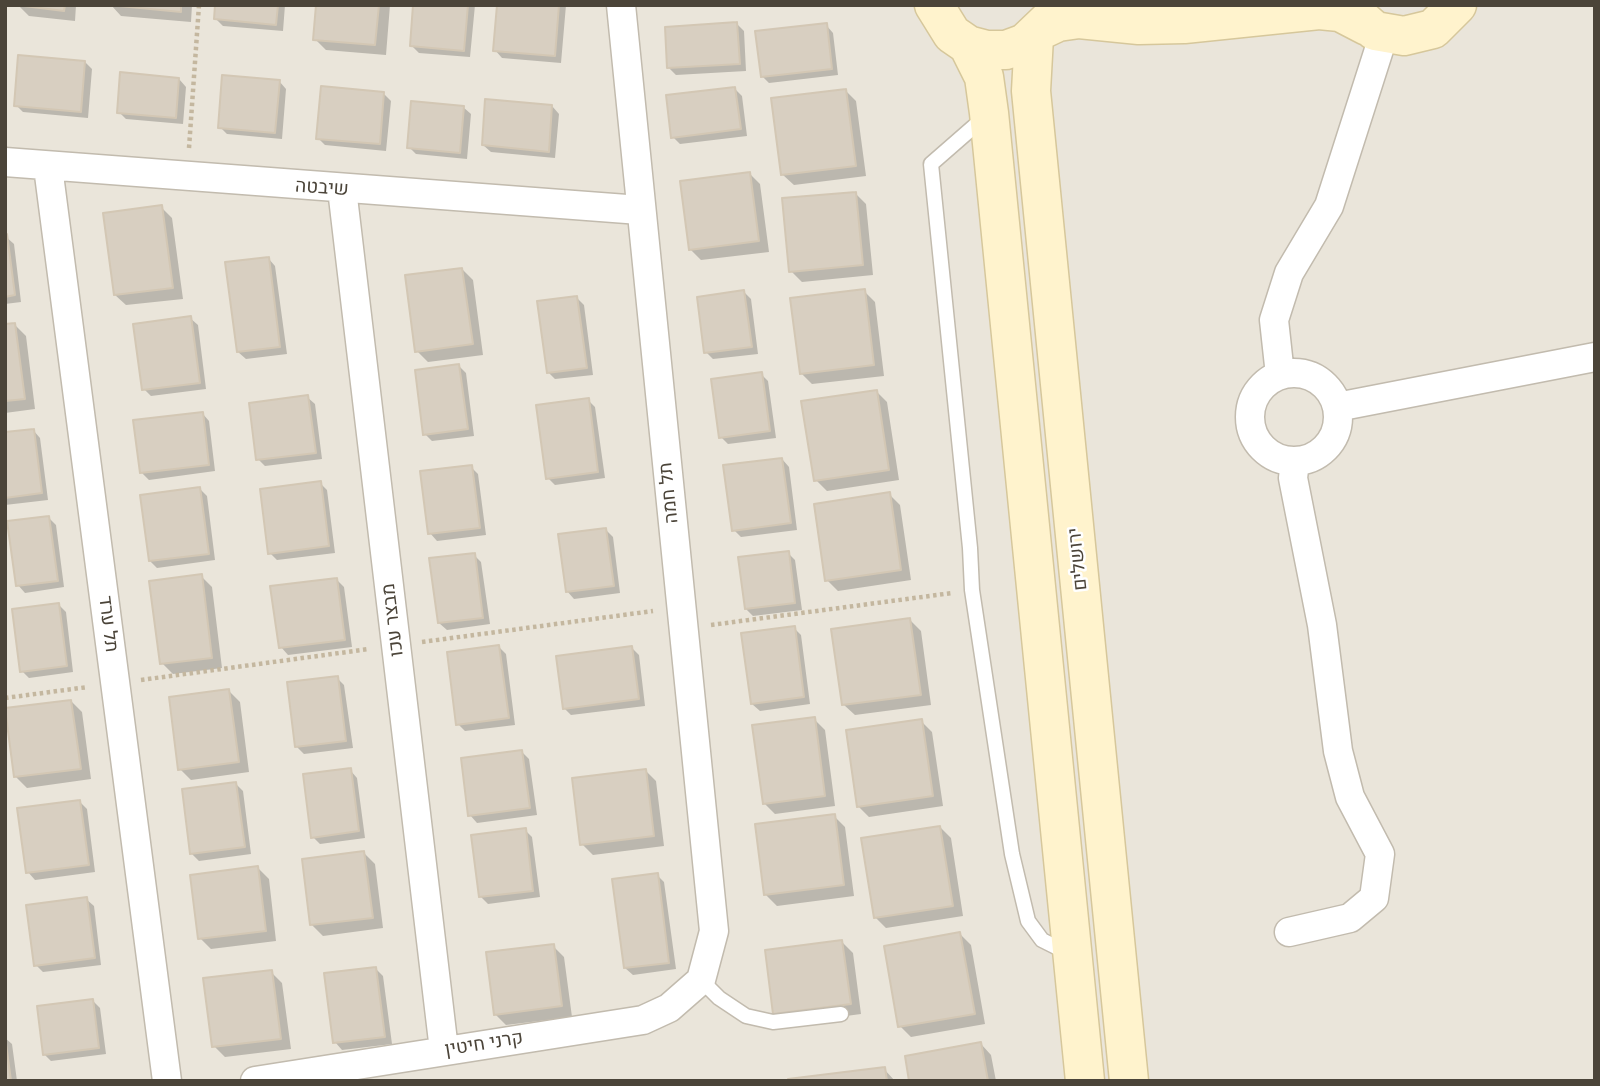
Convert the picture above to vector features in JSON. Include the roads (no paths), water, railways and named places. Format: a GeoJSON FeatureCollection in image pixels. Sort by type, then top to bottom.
{"type":"FeatureCollection","features":[{"type":"Feature","properties":{"kind":"main road"},"geometry":{"type":"LineString","coordinates":[[949,26],[987,50],[1006,50],[1043,24],[1079,19],[1139,25],[1184,24],[1320,10],[1340,12],[1404,36],[1423,33],[1442,23],[1457,5]]}},
{"type":"Feature","properties":{"kind":"main road","name":"ירושלים"},"geometry":{"type":"LineString","coordinates":[[1043,24],[1031,91],[1129,1081]]}},
{"type":"Feature","properties":{"kind":"main road"},"geometry":{"type":"LineString","coordinates":[[949,26],[984,77],[989,113],[1085,1081]]}},
{"type":"Feature","properties":{"kind":"street","name":"תל חמה"},"geometry":{"type":"LineString","coordinates":[[621,5],[714,931],[701,980]]}},
{"type":"Feature","properties":{"kind":"street"},"geometry":{"type":"LineString","coordinates":[[914,5],[949,26]]}},
{"type":"Feature","properties":{"kind":"street"},"geometry":{"type":"LineString","coordinates":[[1280,375],[1274,320],[1289,273],[1329,206],[1366,22]]}},
{"type":"Feature","properties":{"kind":"street","name":"שיבטה"},"geometry":{"type":"LineString","coordinates":[[5,162],[640,210]]}},
{"type":"Feature","properties":{"kind":"street","name":"תל ערד"},"geometry":{"type":"LineString","coordinates":[[48,167],[167,1081]]}},
{"type":"Feature","properties":{"kind":"street","name":"מבצר עכו"},"geometry":{"type":"LineString","coordinates":[[342,189],[444,1050]]}},
{"type":"Feature","properties":{"kind":"street"},"geometry":{"type":"LineString","coordinates":[[1337,407],[1595,357]]}},
{"type":"Feature","properties":{"kind":"street"},"geometry":{"type":"LineString","coordinates":[[1280,375],[1310,376],[1332,394],[1337,407],[1339,421],[1327,447],[1317,456],[1295,461],[1275,457],[1263,449],[1254,436],[1250,422],[1251,407],[1257,393],[1267,382],[1280,375]]}},
{"type":"Feature","properties":{"kind":"street"},"geometry":{"type":"LineString","coordinates":[[1289,932],[1350,918],[1374,898],[1380,854],[1350,797],[1338,751],[1322,625],[1293,478],[1295,461]]}},
{"type":"Feature","properties":{"kind":"street","name":"קרני חיטין"},"geometry":{"type":"LineString","coordinates":[[255,1081],[643,1020],[669,1008],[701,980]]}},
{"type":"Feature","properties":{"kind":"lane"},"geometry":{"type":"LineString","coordinates":[[989,113],[931,164],[972,590],[1012,854],[1028,920],[1042,940],[1073,955]]}},
{"type":"Feature","properties":{"kind":"lane"},"geometry":{"type":"LineString","coordinates":[[701,980],[719,998],[746,1016],[773,1022],[841,1014]]}}]}
